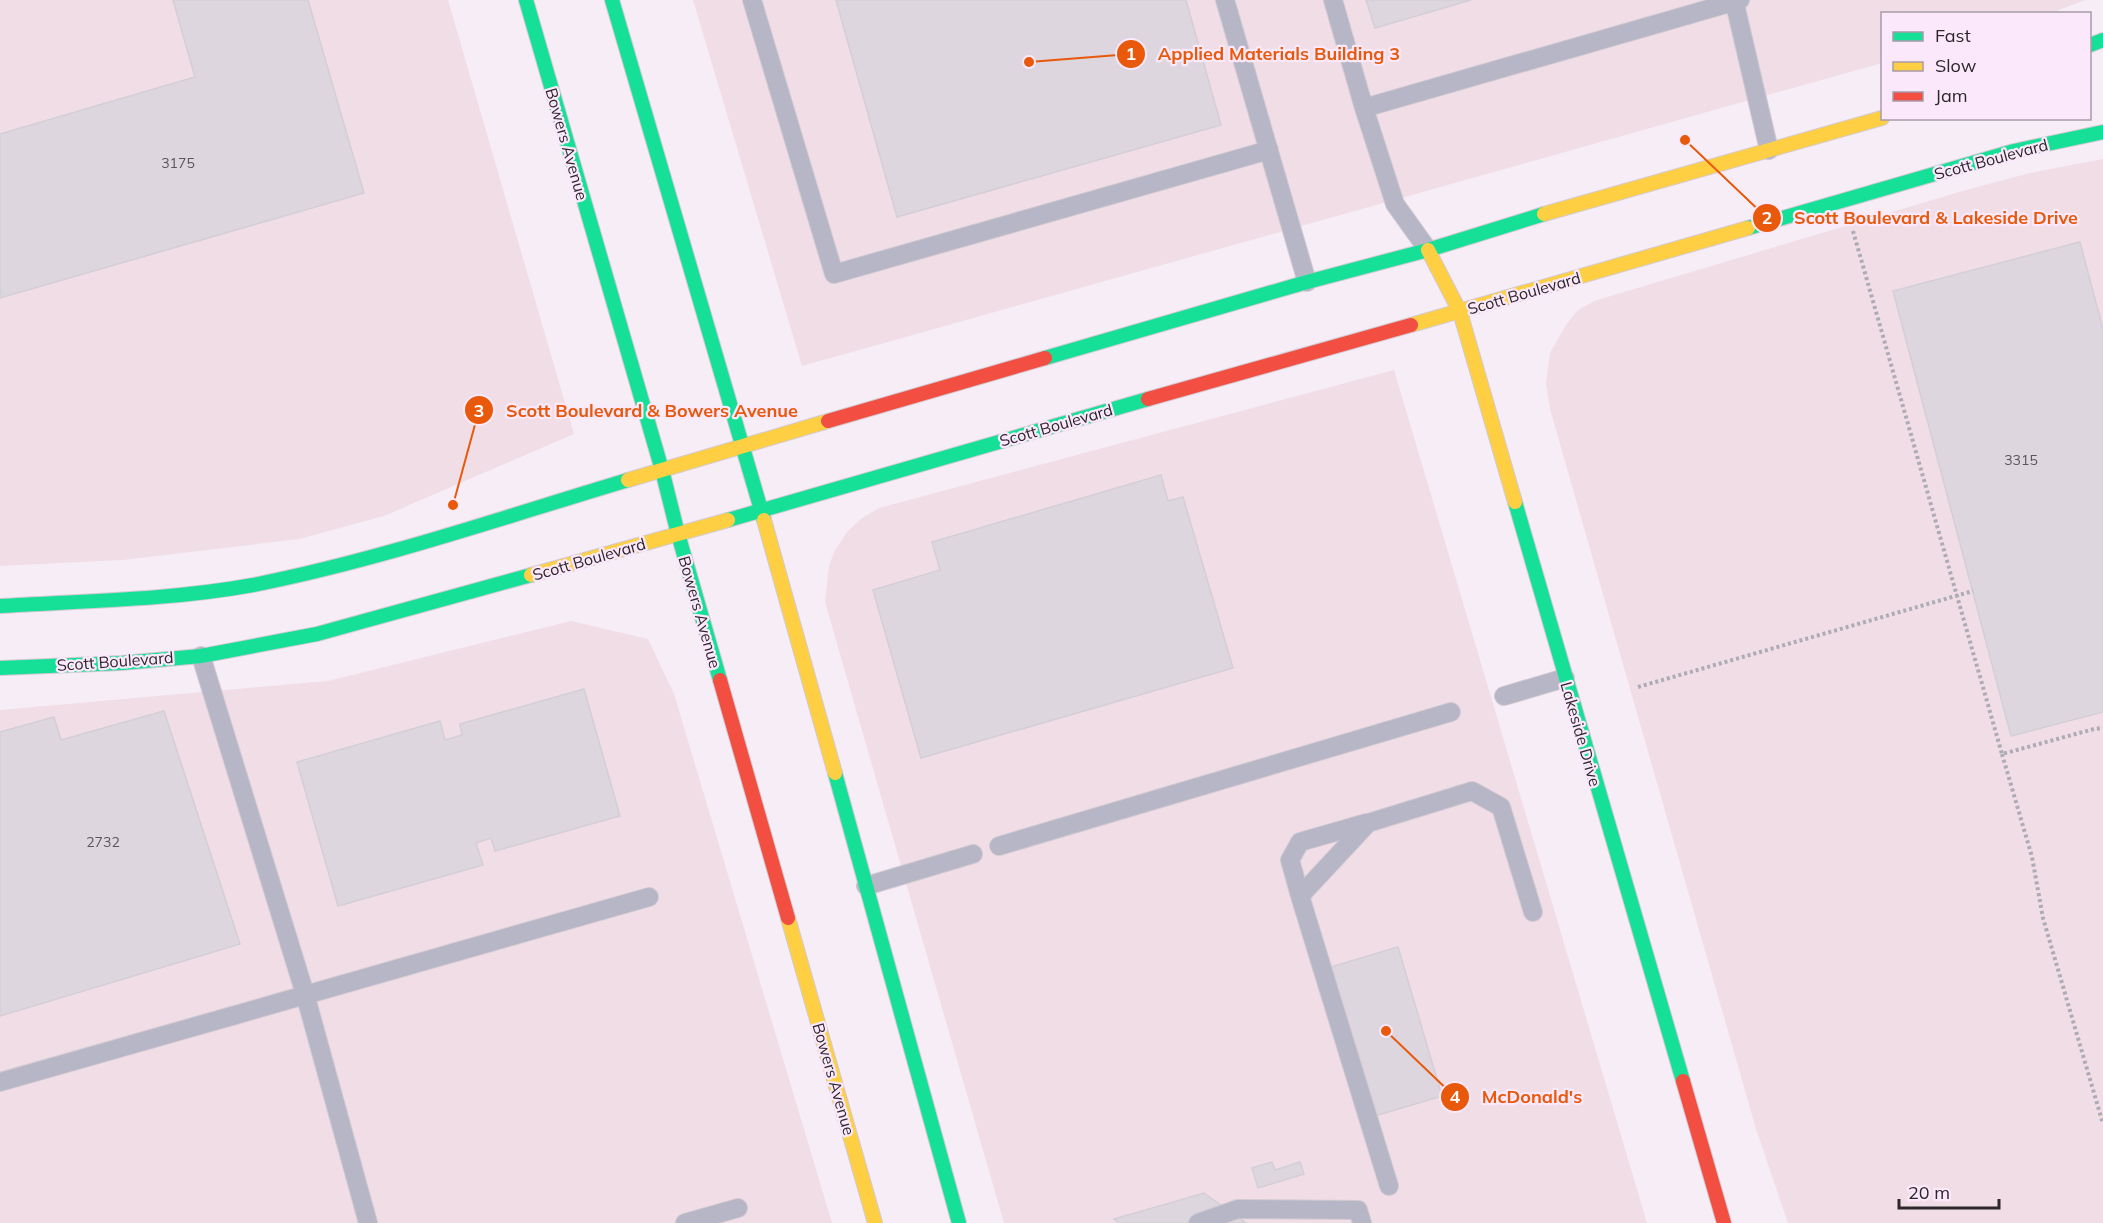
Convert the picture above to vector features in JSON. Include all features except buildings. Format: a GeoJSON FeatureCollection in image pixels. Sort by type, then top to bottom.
{"type":"FeatureCollection","features":[{"type":"Feature","properties":{"kind":"main road","name":"Bowers Avenue"},"geometry":{"type":"LineString","coordinates":[[526,0],[662,470],[678,534],[875,1223]]}},
{"type":"Feature","properties":{"kind":"main road"},"geometry":{"type":"LineString","coordinates":[[612,0],[786,597],[959,1223]]}},
{"type":"Feature","properties":{"kind":"main road"},"geometry":{"type":"LineString","coordinates":[[0,606],[147,598],[251,585],[318,570],[418,543],[742,446],[1307,282],[1428,250],[1518,221],[1881,118]]}},
{"type":"Feature","properties":{"kind":"main road","name":"Scott Boulevard"},"geometry":{"type":"LineString","coordinates":[[0,668],[122,663],[201,656],[317,634],[1460,312],[2014,152],[2103,132]]}},
{"type":"Feature","properties":{"kind":"main road","name":"Lakeside Drive"},"geometry":{"type":"LineString","coordinates":[[1428,250],[1460,312],[1724,1223]]}},
{"type":"Feature","properties":{"kind":"lane"},"geometry":{"type":"LineString","coordinates":[[752,0],[834,274],[1269,150]]}},
{"type":"Feature","properties":{"kind":"lane"},"geometry":{"type":"LineString","coordinates":[[1225,0],[1307,282]]}},
{"type":"Feature","properties":{"kind":"lane"},"geometry":{"type":"LineString","coordinates":[[1333,0],[1395,204],[1428,250]]}},
{"type":"Feature","properties":{"kind":"lane"},"geometry":{"type":"LineString","coordinates":[[1364,108],[1736,1],[1769,150]]}},
{"type":"Feature","properties":{"kind":"lane"},"geometry":{"type":"LineString","coordinates":[[201,656],[305,994],[368,1223]]}},
{"type":"Feature","properties":{"kind":"lane"},"geometry":{"type":"LineString","coordinates":[[1504,696],[1565,678]]}},
{"type":"Feature","properties":{"kind":"lane"},"geometry":{"type":"LineString","coordinates":[[999,846],[1451,712]]}},
{"type":"Feature","properties":{"kind":"lane"},"geometry":{"type":"LineString","coordinates":[[1389,1186],[1290,860],[1300,842],[1472,791],[1501,807],[1533,912]]}},
{"type":"Feature","properties":{"kind":"lane"},"geometry":{"type":"LineString","coordinates":[[1300,896],[1368,823]]}},
{"type":"Feature","properties":{"kind":"lane"},"geometry":{"type":"LineString","coordinates":[[866,886],[973,854]]}},
{"type":"Feature","properties":{"kind":"lane"},"geometry":{"type":"LineString","coordinates":[[0,1082],[649,897]]}},
{"type":"Feature","properties":{"kind":"lane"},"geometry":{"type":"LineString","coordinates":[[685,1223],[738,1208]]}},
{"type":"Feature","properties":{"kind":"lane"},"geometry":{"type":"LineString","coordinates":[[1198,1223],[1238,1209],[1248,1209],[1358,1210],[1362,1223]]}},
{"type":"Feature","properties":{"kind":"path"},"geometry":{"type":"LineString","coordinates":[[1852,228],[2032,857],[2043,918],[2103,1124]]}},
{"type":"Feature","properties":{"kind":"path"},"geometry":{"type":"LineString","coordinates":[[1638,687],[1973,591]]}},
{"type":"Feature","properties":{"kind":"path"},"geometry":{"type":"LineString","coordinates":[[2002,754],[2103,728]]}},
{"type":"Feature","properties":{"kind":"shaded area"},"geometry":{"type":"Polygon","coordinates":[[[0,0],[448,0],[574,434],[384,516],[299,539],[123,560],[0,566],[0,0]]]}},
{"type":"Feature","properties":{"kind":"shaded area"},"geometry":{"type":"Polygon","coordinates":[[[693,0],[2085,0],[2054,12],[1881,12],[1881,63],[802,366],[693,0]]]}},
{"type":"Feature","properties":{"kind":"shaded area"},"geometry":{"type":"Polygon","coordinates":[[[2103,159],[2103,1223],[1788,1223],[1756,1129],[1550,409],[1546,383],[1550,353],[1577,311],[1594,301],[1966,190],[2030,173],[2103,159]]]}},
{"type":"Feature","properties":{"kind":"shaded area"},"geometry":{"type":"Polygon","coordinates":[[[1394,370],[1647,1223],[1004,1223],[825,602],[829,566],[834,552],[847,532],[862,518],[879,508],[1394,370]]]}},
{"type":"Feature","properties":{"kind":"shaded area"},"geometry":{"type":"Polygon","coordinates":[[[571,621],[648,639],[674,694],[832,1223],[0,1223],[0,710],[328,681],[571,621]]]}},
{"type":"Feature","properties":{"kind":"traffic: fast"},"geometry":{"type":"LineString","coordinates":[[526,0],[662,470],[720,680]]}},
{"type":"Feature","properties":{"kind":"traffic: fast"},"geometry":{"type":"LineString","coordinates":[[612,0],[764,520]]}},
{"type":"Feature","properties":{"kind":"traffic: fast"},"geometry":{"type":"LineString","coordinates":[[2091,45],[2103,40]]}},
{"type":"Feature","properties":{"kind":"traffic: fast"},"geometry":{"type":"LineString","coordinates":[[1748,228],[2014,151],[2103,132]]}},
{"type":"Feature","properties":{"kind":"traffic: fast"},"geometry":{"type":"LineString","coordinates":[[1045,358],[1307,282],[1428,250],[1544,214]]}},
{"type":"Feature","properties":{"kind":"traffic: fast"},"geometry":{"type":"LineString","coordinates":[[728,520],[1148,399]]}},
{"type":"Feature","properties":{"kind":"traffic: fast"},"geometry":{"type":"LineString","coordinates":[[0,606],[159,597],[253,585],[395,551],[628,480]]}},
{"type":"Feature","properties":{"kind":"traffic: fast"},"geometry":{"type":"LineString","coordinates":[[1515,502],[1683,1081]]}},
{"type":"Feature","properties":{"kind":"traffic: fast"},"geometry":{"type":"LineString","coordinates":[[0,668],[122,663],[201,656],[317,634],[531,575]]}},
{"type":"Feature","properties":{"kind":"traffic: fast"},"geometry":{"type":"LineString","coordinates":[[835,773],[959,1223]]}},
{"type":"Feature","properties":{"kind":"traffic: slow"},"geometry":{"type":"LineString","coordinates":[[1544,214],[1881,118]]}},
{"type":"Feature","properties":{"kind":"traffic: slow"},"geometry":{"type":"LineString","coordinates":[[1411,325],[1748,228]]}},
{"type":"Feature","properties":{"kind":"traffic: slow"},"geometry":{"type":"LineString","coordinates":[[1428,250],[1460,312],[1515,502]]}},
{"type":"Feature","properties":{"kind":"traffic: slow"},"geometry":{"type":"LineString","coordinates":[[628,480],[828,421]]}},
{"type":"Feature","properties":{"kind":"traffic: slow"},"geometry":{"type":"LineString","coordinates":[[531,575],[728,520]]}},
{"type":"Feature","properties":{"kind":"traffic: slow"},"geometry":{"type":"LineString","coordinates":[[764,520],[835,773]]}},
{"type":"Feature","properties":{"kind":"traffic: slow"},"geometry":{"type":"LineString","coordinates":[[788,918],[875,1223]]}},
{"type":"Feature","properties":{"kind":"traffic: jam"},"geometry":{"type":"LineString","coordinates":[[1148,399],[1411,325]]}},
{"type":"Feature","properties":{"kind":"traffic: jam"},"geometry":{"type":"LineString","coordinates":[[828,421],[1045,358]]}},
{"type":"Feature","properties":{"kind":"traffic: jam"},"geometry":{"type":"LineString","coordinates":[[720,680],[788,918]]}},
{"type":"Feature","properties":{"kind":"traffic: jam"},"geometry":{"type":"LineString","coordinates":[[1683,1081],[1724,1223]]}},
{"type":"Feature","properties":{"kind":"place","name":"Applied Materials Building 3"},"geometry":{"type":"Point","coordinates":[1029,62]}},
{"type":"Feature","properties":{"kind":"place","name":"Scott Boulevard & Lakeside Drive"},"geometry":{"type":"Point","coordinates":[1685,140]}},
{"type":"Feature","properties":{"kind":"place","name":"Scott Boulevard & Bowers Avenue"},"geometry":{"type":"Point","coordinates":[453,505]}},
{"type":"Feature","properties":{"kind":"place","name":"McDonald's"},"geometry":{"type":"Point","coordinates":[1386,1031]}}]}
